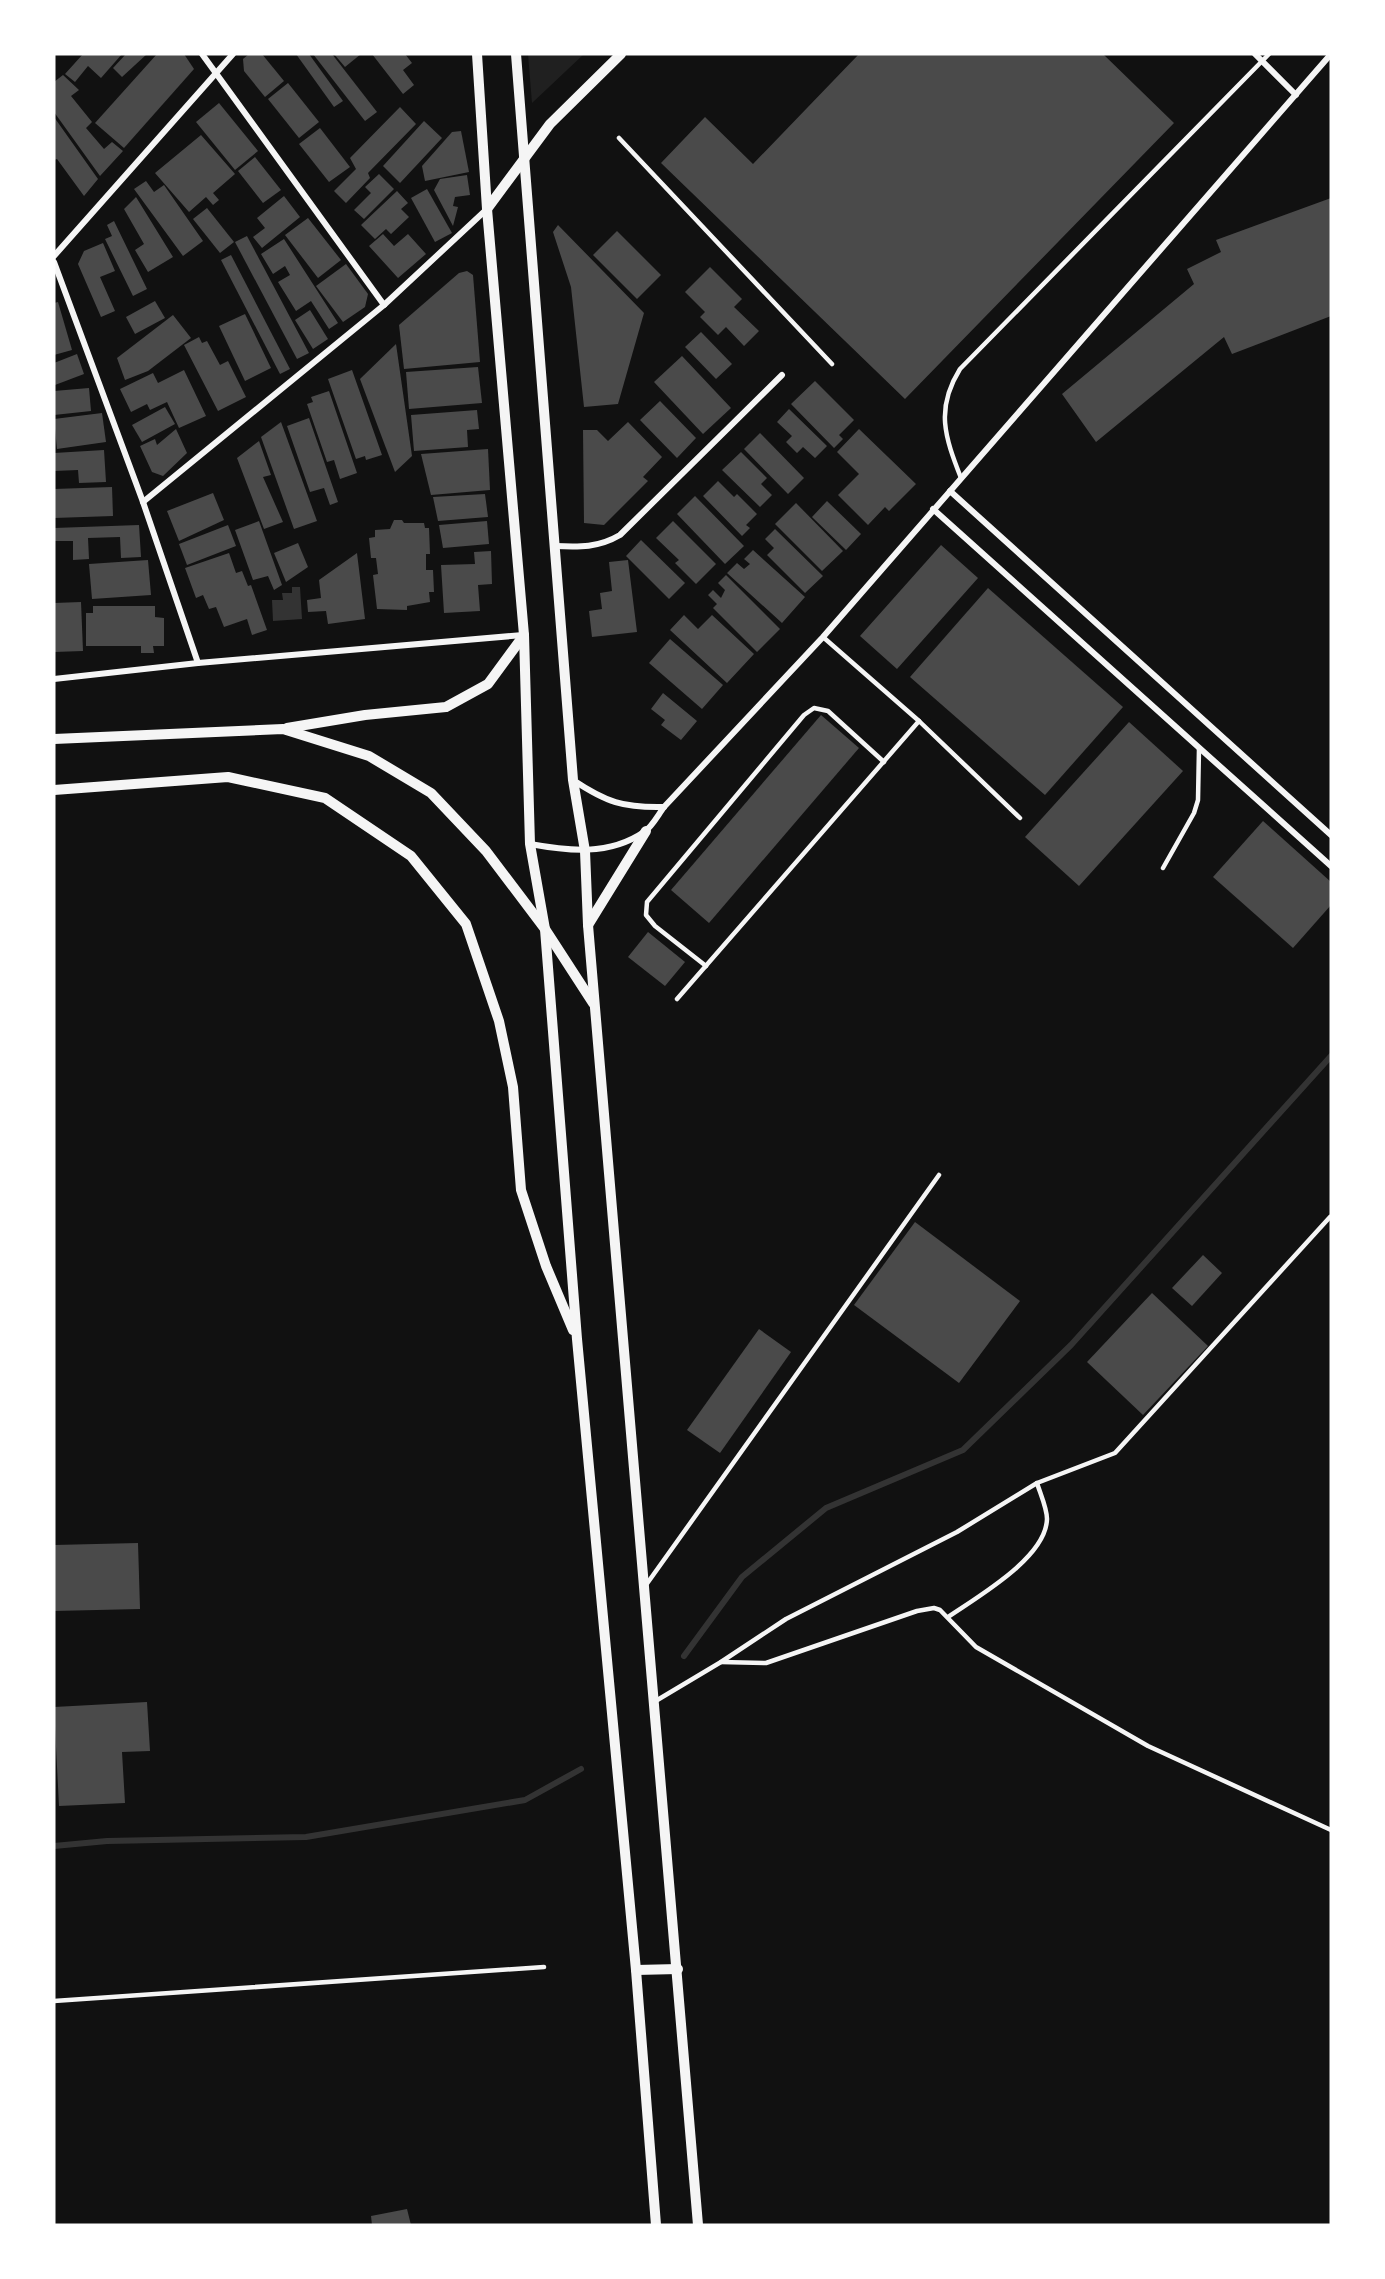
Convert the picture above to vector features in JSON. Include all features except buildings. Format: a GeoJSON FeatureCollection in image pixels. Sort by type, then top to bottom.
{"type":"FeatureCollection","features":[{"type":"Feature","properties":{"kind":"street"},"geometry":{"type":"LineString","coordinates":[[202,54],[384,305]]}},
{"type":"Feature","properties":{"kind":"street"},"geometry":{"type":"LineString","coordinates":[[54,256],[233,54]]}},
{"type":"Feature","properties":{"kind":"street"},"geometry":{"type":"LineString","coordinates":[[477,54],[487,208],[524,634],[530,844],[544,929],[577,1340],[636,1970],[656,2225]]}},
{"type":"Feature","properties":{"kind":"street"},"geometry":{"type":"LineString","coordinates":[[516,54],[553,546],[573,780],[585,851],[588,925],[698,2225]]}},
{"type":"Feature","properties":{"kind":"street"},"geometry":{"type":"LineString","coordinates":[[143,502],[384,305],[487,208],[550,124],[621,54]]}},
{"type":"Feature","properties":{"kind":"street"},"geometry":{"type":"LineString","coordinates":[[1254,54],[1296,95]]}},
{"type":"Feature","properties":{"kind":"street"},"geometry":{"type":"LineString","coordinates":[[588,925],[646,831],[664,807],[823,637],[1331,54]]}},
{"type":"Feature","properties":{"kind":"street"},"geometry":{"type":"LineString","coordinates":[[54,262],[143,502],[198,663]]}},
{"type":"Feature","properties":{"kind":"street"},"geometry":{"type":"LineString","coordinates":[[553,546],[587,548],[608,542],[620,535],[782,375]]}},
{"type":"Feature","properties":{"kind":"street"},"geometry":{"type":"LineString","coordinates":[[950,491],[1331,835]]}},
{"type":"Feature","properties":{"kind":"street"},"geometry":{"type":"LineString","coordinates":[[933,509],[1331,866]]}},
{"type":"Feature","properties":{"kind":"street"},"geometry":{"type":"LineString","coordinates":[[54,679],[198,663],[524,634]]}},
{"type":"Feature","properties":{"kind":"street"},"geometry":{"type":"LineString","coordinates":[[54,739],[283,729],[365,714],[446,708],[488,684],[524,634]]}},
{"type":"Feature","properties":{"kind":"street"},"geometry":{"type":"LineString","coordinates":[[283,729],[369,756],[431,793],[486,851],[544,929],[595,1005]]}},
{"type":"Feature","properties":{"kind":"street"},"geometry":{"type":"LineString","coordinates":[[54,790],[228,777],[326,798],[411,856],[466,924],[499,1021],[513,1087],[521,1190],[546,1266],[577,1340]]}},
{"type":"Feature","properties":{"kind":"street"},"geometry":{"type":"LineString","coordinates":[[573,780],[603,800],[621,806],[664,807]]}},
{"type":"Feature","properties":{"kind":"street"},"geometry":{"type":"LineString","coordinates":[[530,844],[585,851],[629,840],[646,831]]}},
{"type":"Feature","properties":{"kind":"street"},"geometry":{"type":"LineString","coordinates":[[636,1970],[678,1969]]}},
{"type":"Feature","properties":{"kind":"lane"},"geometry":{"type":"LineString","coordinates":[[961,478],[946,438],[944,403],[950,386],[960,369],[1269,54]]}},
{"type":"Feature","properties":{"kind":"lane"},"geometry":{"type":"LineString","coordinates":[[619,138],[832,364]]}},
{"type":"Feature","properties":{"kind":"lane"},"geometry":{"type":"LineString","coordinates":[[823,637],[919,721],[1020,818]]}},
{"type":"Feature","properties":{"kind":"lane"},"geometry":{"type":"LineString","coordinates":[[706,966],[655,926],[646,915],[647,902],[804,715],[814,708],[828,711],[884,762]]}},
{"type":"Feature","properties":{"kind":"lane"},"geometry":{"type":"LineString","coordinates":[[677,999],[919,721]]}},
{"type":"Feature","properties":{"kind":"lane"},"geometry":{"type":"LineString","coordinates":[[1163,868],[1194,813],[1198,800],[1199,747]]}},
{"type":"Feature","properties":{"kind":"lane"},"geometry":{"type":"LineString","coordinates":[[644,1587],[939,1175]]}},
{"type":"Feature","properties":{"kind":"lane"},"geometry":{"type":"LineString","coordinates":[[654,1702],[721,1662],[786,1619],[957,1532],[1036,1483],[1115,1453],[1330,1217]]}},
{"type":"Feature","properties":{"kind":"lane"},"geometry":{"type":"LineString","coordinates":[[948,1617],[1010,1574],[1033,1549],[1043,1532],[1047,1518],[1036,1483]]}},
{"type":"Feature","properties":{"kind":"lane"},"geometry":{"type":"LineString","coordinates":[[721,1662],[766,1663],[927,1609],[940,1610],[976,1647],[1148,1746],[1331,1830]]}},
{"type":"Feature","properties":{"kind":"lane"},"geometry":{"type":"LineString","coordinates":[[54,2001],[544,1967]]}},
{"type":"Feature","properties":{"kind":"shaded area"},"geometry":{"type":"Polygon","coordinates":[[[528,54],[584,54],[532,103],[528,54]]]}},
{"type":"Feature","properties":{"kind":"shaded area"},"geometry":{"type":"Polygon","coordinates":[[[292,587],[300,587],[302,619],[273,621],[272,600],[283,600],[282,593],[292,593],[292,587]]]}},
{"type":"Feature","properties":{"kind":"waterway"},"geometry":{"type":"LineString","coordinates":[[684,1656],[742,1577],[826,1508],[963,1450],[1071,1345],[1331,1056]]}},
{"type":"Feature","properties":{"kind":"waterway"},"geometry":{"type":"LineString","coordinates":[[54,1846],[107,1841],[306,1837],[525,1800],[581,1769]]}}]}
